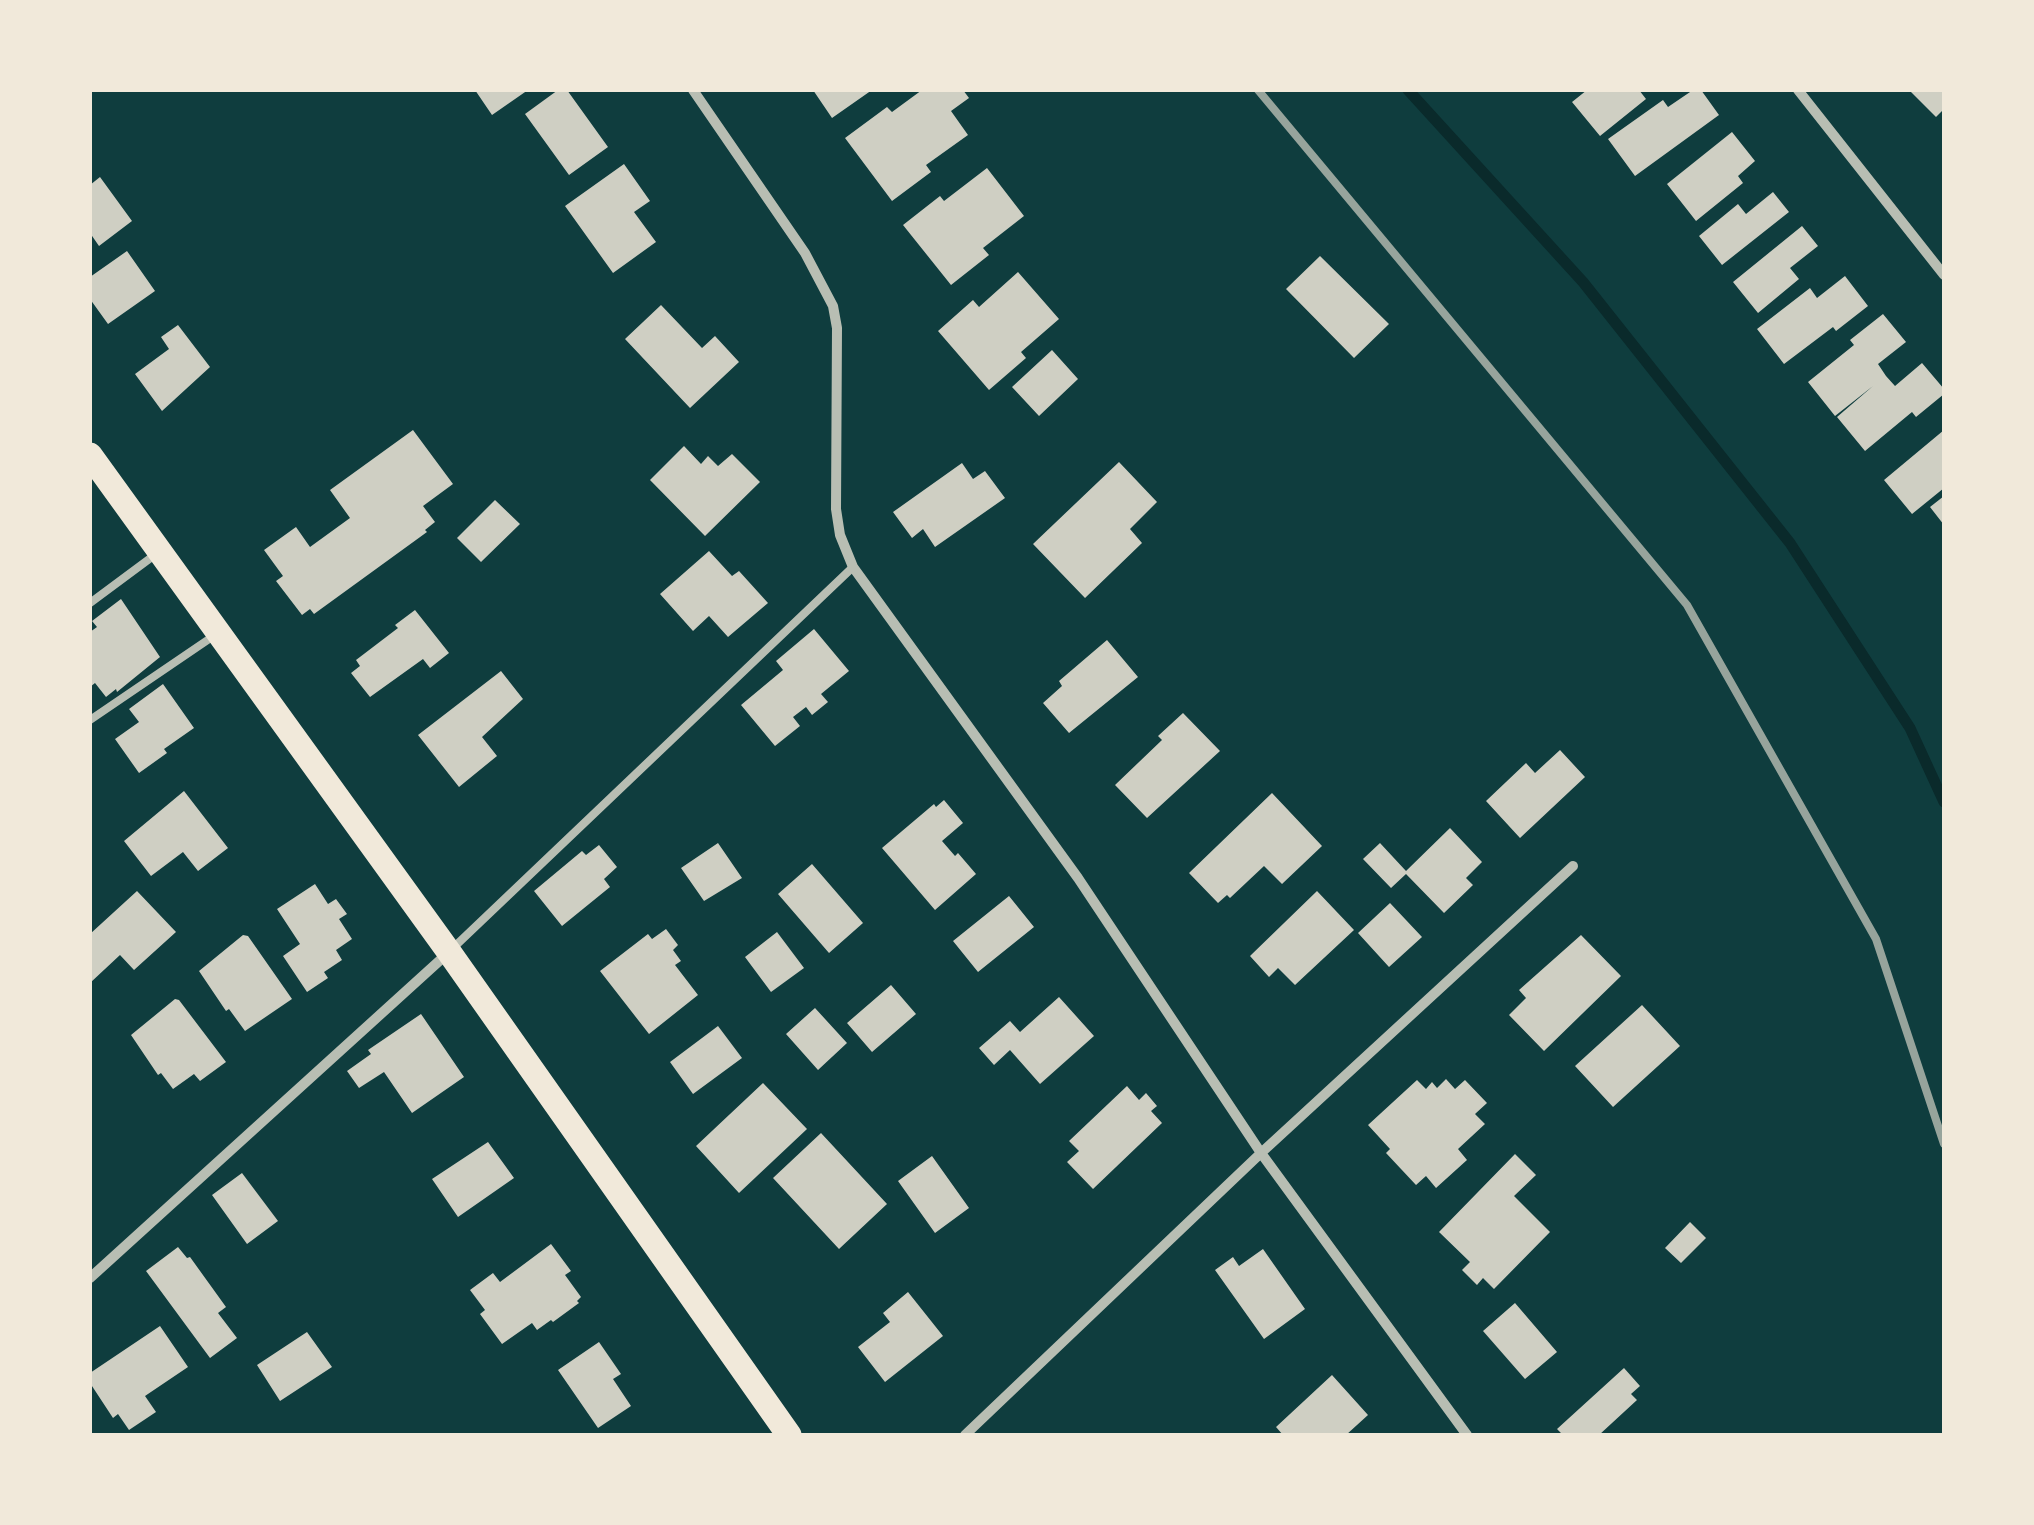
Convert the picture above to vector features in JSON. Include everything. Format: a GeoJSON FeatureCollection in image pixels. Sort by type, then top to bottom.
{"type":"FeatureCollection","features":[{"type":"Feature","properties":{"kind":"main road"},"geometry":{"type":"LineString","coordinates":[[90,455],[449,952],[789,1435]]}},
{"type":"Feature","properties":{"kind":"street"},"geometry":{"type":"LineString","coordinates":[[692,90],[805,253],[833,306],[837,328],[836,509],[840,535],[853,568],[1078,878],[1260,1153],[1468,1435]]}},
{"type":"Feature","properties":{"kind":"street"},"geometry":{"type":"LineString","coordinates":[[1798,90],[1944,275]]}},
{"type":"Feature","properties":{"kind":"street"},"geometry":{"type":"LineString","coordinates":[[966,1435],[1260,1153],[1573,866]]}},
{"type":"Feature","properties":{"kind":"street"},"geometry":{"type":"LineString","coordinates":[[90,1278],[449,952]]}},
{"type":"Feature","properties":{"kind":"lane"},"geometry":{"type":"LineString","coordinates":[[90,603],[160,552]]}},
{"type":"Feature","properties":{"kind":"lane"},"geometry":{"type":"LineString","coordinates":[[449,952],[853,568]]}},
{"type":"Feature","properties":{"kind":"lane"},"geometry":{"type":"LineString","coordinates":[[90,720],[220,632]]}},
{"type":"Feature","properties":{"kind":"building"},"geometry":{"type":"Polygon","coordinates":[[[475,90],[528,90],[492,115],[475,90]]]}},
{"type":"Feature","properties":{"kind":"building"},"geometry":{"type":"Polygon","coordinates":[[[558,90],[567,90],[608,147],[569,175],[525,114],[558,90]]]}},
{"type":"Feature","properties":{"kind":"building"},"geometry":{"type":"Polygon","coordinates":[[[813,90],[872,90],[832,118],[813,90]]]}},
{"type":"Feature","properties":{"kind":"building"},"geometry":{"type":"Polygon","coordinates":[[[922,90],[963,90],[969,98],[951,111],[968,135],[926,165],[931,172],[892,201],[845,138],[887,107],[892,112],[922,90]]]}},
{"type":"Feature","properties":{"kind":"building"},"geometry":{"type":"Polygon","coordinates":[[[1587,90],[1639,90],[1646,99],[1600,136],[1572,102],[1587,90]]]}},
{"type":"Feature","properties":{"kind":"building"},"geometry":{"type":"Polygon","coordinates":[[[1693,90],[1701,90],[1719,115],[1635,176],[1608,139],[1663,100],[1668,107],[1693,90]]]}},
{"type":"Feature","properties":{"kind":"building"},"geometry":{"type":"Polygon","coordinates":[[[1909,90],[1944,90],[1944,109],[1936,117],[1909,90]]]}},
{"type":"Feature","properties":{"kind":"building"},"geometry":{"type":"Polygon","coordinates":[[[1732,132],[1755,161],[1738,176],[1743,183],[1696,221],[1667,184],[1732,132]]]}},
{"type":"Feature","properties":{"kind":"building"},"geometry":{"type":"Polygon","coordinates":[[[624,164],[650,201],[634,212],[656,242],[613,273],[565,206],[624,164]]]}},
{"type":"Feature","properties":{"kind":"building"},"geometry":{"type":"Polygon","coordinates":[[[987,168],[1024,216],[983,248],[989,255],[951,285],[903,225],[940,196],[944,201],[987,168]]]}},
{"type":"Feature","properties":{"kind":"building"},"geometry":{"type":"Polygon","coordinates":[[[100,177],[132,221],[99,246],[90,233],[90,185],[100,177]]]}},
{"type":"Feature","properties":{"kind":"building"},"geometry":{"type":"Polygon","coordinates":[[[1773,192],[1789,212],[1722,265],[1699,236],[1738,204],[1746,214],[1773,192]]]}},
{"type":"Feature","properties":{"kind":"building"},"geometry":{"type":"Polygon","coordinates":[[[1802,226],[1818,246],[1790,268],[1799,279],[1758,313],[1733,282],[1802,226]]]}},
{"type":"Feature","properties":{"kind":"building"},"geometry":{"type":"Polygon","coordinates":[[[127,251],[155,291],[108,324],[90,299],[90,277],[127,251]]]}},
{"type":"Feature","properties":{"kind":"building"},"geometry":{"type":"Polygon","coordinates":[[[1320,256],[1389,324],[1354,358],[1286,289],[1320,256]]]}},
{"type":"Feature","properties":{"kind":"building"},"geometry":{"type":"Polygon","coordinates":[[[1018,272],[1059,319],[1021,352],[1026,358],[989,390],[938,331],[973,300],[979,307],[1018,272]]]}},
{"type":"Feature","properties":{"kind":"building"},"geometry":{"type":"Polygon","coordinates":[[[1845,276],[1868,306],[1784,364],[1757,329],[1810,288],[1817,298],[1845,276]]]}},
{"type":"Feature","properties":{"kind":"building"},"geometry":{"type":"Polygon","coordinates":[[[661,305],[702,348],[715,336],[739,362],[690,408],[625,339],[661,305]]]}},
{"type":"Feature","properties":{"kind":"building"},"geometry":{"type":"Polygon","coordinates":[[[1883,314],[1906,342],[1878,364],[1886,376],[1895,386],[1922,363],[1944,394],[1916,417],[1912,412],[1865,451],[1837,417],[1873,386],[1835,416],[1808,382],[1854,345],[1850,340],[1883,314]]]}},
{"type":"Feature","properties":{"kind":"building"},"geometry":{"type":"Polygon","coordinates":[[[178,325],[210,367],[162,411],[135,374],[169,349],[161,337],[178,325]]]}},
{"type":"Feature","properties":{"kind":"building"},"geometry":{"type":"Polygon","coordinates":[[[1052,350],[1078,379],[1039,416],[1012,387],[1052,350]]]}},
{"type":"Feature","properties":{"kind":"building"},"geometry":{"type":"Polygon","coordinates":[[[413,430],[453,484],[423,506],[435,522],[427,532],[314,614],[310,609],[302,615],[276,581],[283,576],[264,550],[296,527],[310,547],[350,518],[330,490],[413,430]]]}},
{"type":"Feature","properties":{"kind":"building"},"geometry":{"type":"Polygon","coordinates":[[[1944,430],[1944,488],[1912,514],[1884,480],[1944,430]]]}},
{"type":"Feature","properties":{"kind":"building"},"geometry":{"type":"Polygon","coordinates":[[[684,446],[701,464],[708,456],[718,466],[732,454],[760,482],[705,536],[650,480],[684,446]]]}},
{"type":"Feature","properties":{"kind":"building"},"geometry":{"type":"Polygon","coordinates":[[[1119,462],[1157,502],[1130,529],[1142,543],[1085,598],[1033,544],[1119,462]]]}},
{"type":"Feature","properties":{"kind":"building"},"geometry":{"type":"Polygon","coordinates":[[[962,463],[973,479],[985,471],[1005,498],[935,547],[923,529],[912,538],[893,512],[962,463]]]}},
{"type":"Feature","properties":{"kind":"building"},"geometry":{"type":"Polygon","coordinates":[[[1944,496],[1944,525],[1930,507],[1944,496]]]}},
{"type":"Feature","properties":{"kind":"building"},"geometry":{"type":"Polygon","coordinates":[[[495,500],[520,524],[481,562],[457,538],[495,500]]]}},
{"type":"Feature","properties":{"kind":"building"},"geometry":{"type":"Polygon","coordinates":[[[709,551],[732,576],[739,571],[768,603],[728,637],[709,616],[693,631],[660,594],[709,551]]]}},
{"type":"Feature","properties":{"kind":"building"},"geometry":{"type":"Polygon","coordinates":[[[121,599],[160,657],[106,697],[95,683],[90,687],[90,632],[97,627],[92,621],[121,599]]]}},
{"type":"Feature","properties":{"kind":"building"},"geometry":{"type":"Polygon","coordinates":[[[415,610],[449,653],[430,668],[423,659],[370,697],[351,673],[360,666],[356,660],[415,610]]]}},
{"type":"Feature","properties":{"kind":"building"},"geometry":{"type":"Polygon","coordinates":[[[814,629],[849,671],[821,694],[828,702],[812,715],[806,707],[793,717],[800,726],[775,746],[741,705],[783,670],[776,661],[814,629]]]}},
{"type":"Feature","properties":{"kind":"building"},"geometry":{"type":"Polygon","coordinates":[[[1107,640],[1138,677],[1069,733],[1043,703],[1062,686],[1059,681],[1107,640]]]}},
{"type":"Feature","properties":{"kind":"building"},"geometry":{"type":"Polygon","coordinates":[[[501,671],[523,699],[482,737],[497,756],[459,787],[418,735],[501,671]]]}},
{"type":"Feature","properties":{"kind":"building"},"geometry":{"type":"Polygon","coordinates":[[[163,684],[194,728],[139,773],[115,739],[139,722],[129,709],[163,684]]]}},
{"type":"Feature","properties":{"kind":"building"},"geometry":{"type":"Polygon","coordinates":[[[1183,713],[1220,751],[1147,818],[1115,785],[1162,740],[1158,736],[1183,713]]]}},
{"type":"Feature","properties":{"kind":"building"},"geometry":{"type":"Polygon","coordinates":[[[1560,750],[1585,777],[1520,838],[1486,801],[1526,763],[1535,773],[1560,750]]]}},
{"type":"Feature","properties":{"kind":"building"},"geometry":{"type":"Polygon","coordinates":[[[184,791],[228,848],[198,871],[183,852],[151,876],[124,841],[184,791]]]}},
{"type":"Feature","properties":{"kind":"building"},"geometry":{"type":"Polygon","coordinates":[[[1272,793],[1322,846],[1282,884],[1264,866],[1230,898],[1227,895],[1218,903],[1189,873],[1272,793]]]}},
{"type":"Feature","properties":{"kind":"building"},"geometry":{"type":"Polygon","coordinates":[[[944,800],[963,823],[942,841],[976,874],[935,910],[882,848],[944,800]]]}},
{"type":"Feature","properties":{"kind":"building"},"geometry":{"type":"Polygon","coordinates":[[[1450,828],[1482,862],[1466,878],[1473,885],[1444,913],[1406,874],[1391,888],[1363,859],[1380,843],[1406,871],[1450,828]]]}},
{"type":"Feature","properties":{"kind":"building"},"geometry":{"type":"Polygon","coordinates":[[[718,843],[742,878],[704,901],[681,868],[718,843]]]}},
{"type":"Feature","properties":{"kind":"building"},"geometry":{"type":"Polygon","coordinates":[[[599,845],[617,867],[604,879],[610,887],[562,926],[534,891],[582,851],[586,855],[599,845]]]}},
{"type":"Feature","properties":{"kind":"building"},"geometry":{"type":"Polygon","coordinates":[[[812,864],[863,923],[829,953],[778,894],[812,864]]]}},
{"type":"Feature","properties":{"kind":"building"},"geometry":{"type":"Polygon","coordinates":[[[315,884],[328,904],[336,899],[347,914],[339,919],[352,939],[336,950],[342,960],[324,972],[328,978],[307,992],[283,956],[300,944],[277,909],[315,884]]]}},
{"type":"Feature","properties":{"kind":"building"},"geometry":{"type":"Polygon","coordinates":[[[137,891],[176,932],[134,970],[120,955],[90,983],[90,934],[137,891]]]}},
{"type":"Feature","properties":{"kind":"building"},"geometry":{"type":"Polygon","coordinates":[[[1317,891],[1354,930],[1295,985],[1278,968],[1269,977],[1250,956],[1317,891]]]}},
{"type":"Feature","properties":{"kind":"building"},"geometry":{"type":"Polygon","coordinates":[[[1009,896],[1034,927],[978,972],[953,941],[1009,896]]]}},
{"type":"Feature","properties":{"kind":"building"},"geometry":{"type":"Polygon","coordinates":[[[1390,903],[1422,937],[1389,967],[1358,933],[1390,903]]]}},
{"type":"Feature","properties":{"kind":"building"},"geometry":{"type":"Polygon","coordinates":[[[666,929],[678,945],[673,950],[681,961],[675,965],[698,995],[649,1034],[600,971],[648,934],[652,939],[666,929]]]}},
{"type":"Feature","properties":{"kind":"building"},"geometry":{"type":"Polygon","coordinates":[[[777,932],[804,968],[771,992],[745,957],[777,932]]]}},
{"type":"Feature","properties":{"kind":"building"},"geometry":{"type":"Polygon","coordinates":[[[243,935],[248,936],[292,999],[245,1031],[199,971],[243,935]]]}},
{"type":"Feature","properties":{"kind":"building"},"geometry":{"type":"Polygon","coordinates":[[[1581,935],[1621,976],[1544,1051],[1509,1015],[1526,998],[1519,990],[1581,935]]]}},
{"type":"Feature","properties":{"kind":"building"},"geometry":{"type":"Polygon","coordinates":[[[891,985],[916,1014],[872,1052],[847,1023],[891,985]]]}},
{"type":"Feature","properties":{"kind":"building"},"geometry":{"type":"Polygon","coordinates":[[[1059,997],[1094,1036],[1040,1084],[1010,1050],[994,1065],[979,1048],[1010,1021],[1020,1032],[1059,997]]]}},
{"type":"Feature","properties":{"kind":"building"},"geometry":{"type":"Polygon","coordinates":[[[175,999],[226,1062],[200,1081],[194,1074],[173,1089],[161,1073],[158,1075],[131,1035],[175,999]]]}},
{"type":"Feature","properties":{"kind":"building"},"geometry":{"type":"Polygon","coordinates":[[[1642,1005],[1680,1046],[1613,1107],[1575,1066],[1642,1005]]]}},
{"type":"Feature","properties":{"kind":"building"},"geometry":{"type":"Polygon","coordinates":[[[815,1008],[847,1043],[818,1070],[786,1034],[815,1008]]]}},
{"type":"Feature","properties":{"kind":"building"},"geometry":{"type":"Polygon","coordinates":[[[421,1014],[464,1077],[412,1113],[384,1072],[359,1088],[347,1071],[371,1054],[368,1050],[421,1014]]]}},
{"type":"Feature","properties":{"kind":"building"},"geometry":{"type":"Polygon","coordinates":[[[718,1026],[742,1058],[693,1094],[670,1062],[718,1026]]]}},
{"type":"Feature","properties":{"kind":"building"},"geometry":{"type":"Polygon","coordinates":[[[1446,1079],[1455,1089],[1465,1080],[1487,1103],[1475,1114],[1485,1124],[1458,1149],[1467,1160],[1436,1188],[1426,1176],[1416,1185],[1386,1153],[1390,1149],[1368,1125],[1417,1080],[1426,1089],[1432,1082],[1437,1088],[1446,1079]]]}},
{"type":"Feature","properties":{"kind":"building"},"geometry":{"type":"Polygon","coordinates":[[[763,1083],[807,1129],[739,1193],[696,1146],[763,1083]]]}},
{"type":"Feature","properties":{"kind":"building"},"geometry":{"type":"Polygon","coordinates":[[[1127,1086],[1139,1100],[1146,1093],[1157,1106],[1151,1111],[1162,1123],[1093,1189],[1067,1162],[1079,1151],[1069,1141],[1127,1086]]]}},
{"type":"Feature","properties":{"kind":"building"},"geometry":{"type":"Polygon","coordinates":[[[821,1133],[887,1204],[839,1249],[773,1178],[821,1133]]]}},
{"type":"Feature","properties":{"kind":"building"},"geometry":{"type":"Polygon","coordinates":[[[488,1142],[514,1178],[458,1217],[432,1179],[488,1142]]]}},
{"type":"Feature","properties":{"kind":"building"},"geometry":{"type":"Polygon","coordinates":[[[1515,1154],[1536,1175],[1514,1196],[1550,1232],[1494,1289],[1483,1278],[1477,1285],[1462,1270],[1470,1262],[1439,1232],[1515,1154]]]}},
{"type":"Feature","properties":{"kind":"building"},"geometry":{"type":"Polygon","coordinates":[[[932,1156],[969,1208],[935,1233],[898,1181],[932,1156]]]}},
{"type":"Feature","properties":{"kind":"building"},"geometry":{"type":"Polygon","coordinates":[[[242,1173],[278,1221],[247,1244],[212,1195],[242,1173]]]}},
{"type":"Feature","properties":{"kind":"building"},"geometry":{"type":"Polygon","coordinates":[[[1690,1222],[1706,1238],[1681,1263],[1665,1248],[1690,1222]]]}},
{"type":"Feature","properties":{"kind":"building"},"geometry":{"type":"Polygon","coordinates":[[[551,1244],[571,1271],[565,1275],[581,1297],[579,1303],[553,1322],[537,1330],[532,1323],[502,1344],[480,1314],[485,1310],[470,1290],[493,1273],[500,1282],[551,1244]]]}},
{"type":"Feature","properties":{"kind":"building"},"geometry":{"type":"Polygon","coordinates":[[[178,1247],[190,1257],[226,1307],[218,1313],[237,1338],[210,1358],[146,1271],[178,1247]]]}},
{"type":"Feature","properties":{"kind":"building"},"geometry":{"type":"Polygon","coordinates":[[[1263,1249],[1305,1309],[1264,1339],[1215,1270],[1233,1257],[1239,1266],[1263,1249]]]}},
{"type":"Feature","properties":{"kind":"building"},"geometry":{"type":"Polygon","coordinates":[[[908,1292],[943,1336],[885,1382],[858,1347],[890,1322],[883,1313],[908,1292]]]}},
{"type":"Feature","properties":{"kind":"building"},"geometry":{"type":"Polygon","coordinates":[[[1515,1303],[1557,1352],[1525,1379],[1483,1331],[1515,1303]]]}},
{"type":"Feature","properties":{"kind":"building"},"geometry":{"type":"Polygon","coordinates":[[[160,1326],[188,1367],[145,1396],[156,1412],[129,1430],[118,1414],[113,1418],[90,1383],[90,1373],[160,1326]]]}},
{"type":"Feature","properties":{"kind":"building"},"geometry":{"type":"Polygon","coordinates":[[[307,1332],[332,1367],[280,1401],[257,1365],[307,1332]]]}},
{"type":"Feature","properties":{"kind":"building"},"geometry":{"type":"Polygon","coordinates":[[[599,1342],[621,1374],[613,1379],[631,1406],[598,1428],[558,1370],[599,1342]]]}},
{"type":"Feature","properties":{"kind":"building"},"geometry":{"type":"Polygon","coordinates":[[[1624,1368],[1640,1386],[1631,1394],[1637,1400],[1599,1435],[1563,1435],[1557,1429],[1624,1368]]]}},
{"type":"Feature","properties":{"kind":"building"},"geometry":{"type":"Polygon","coordinates":[[[1332,1375],[1368,1415],[1346,1435],[1283,1435],[1276,1427],[1332,1375]]]}},
{"type":"Feature","properties":{"kind":"waterway"},"geometry":{"type":"LineString","coordinates":[[1408,90],[1583,282],[1790,543],[1910,728],[1944,802]]}},
{"type":"Feature","properties":{"kind":"railway"},"geometry":{"type":"LineString","coordinates":[[1258,90],[1687,605],[1876,939],[1944,1144]]}}]}
